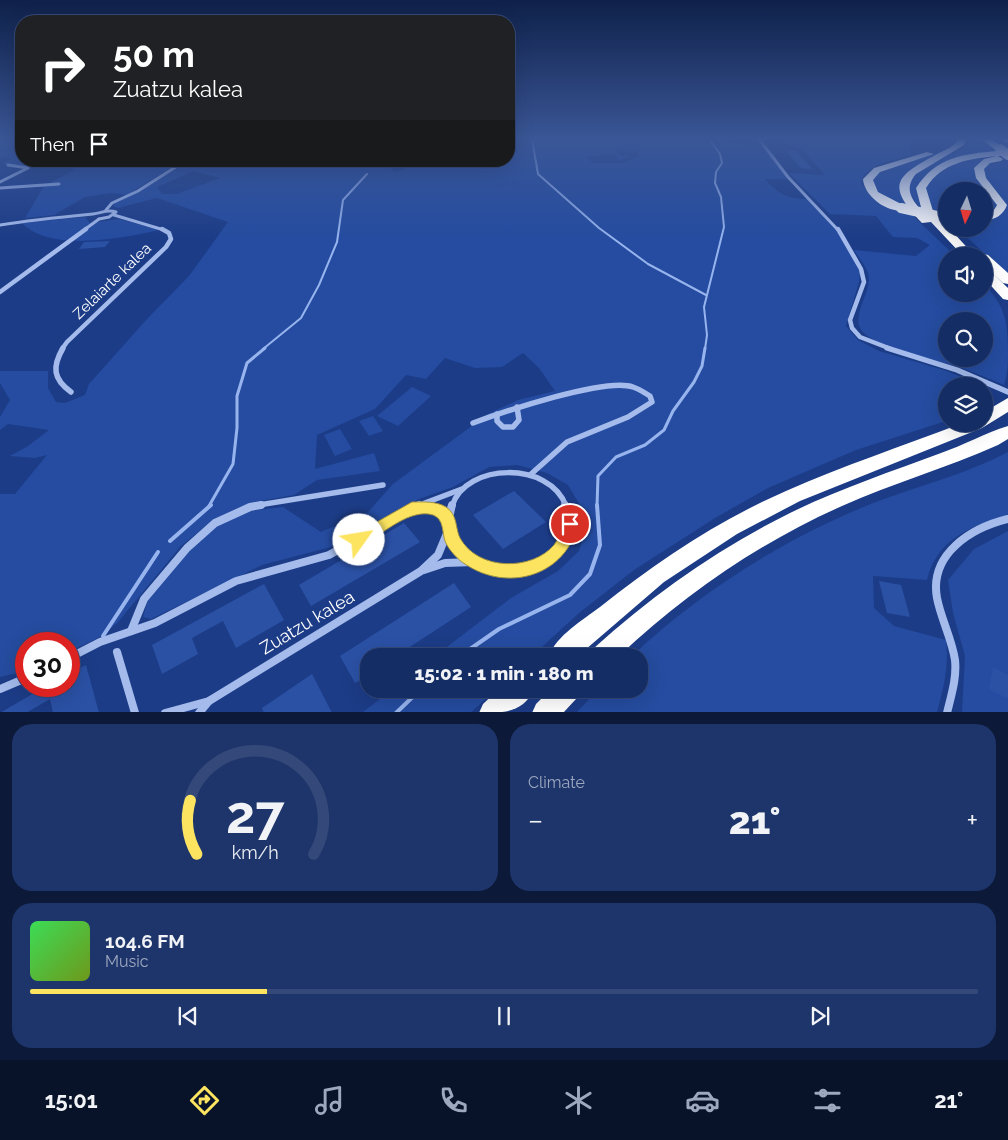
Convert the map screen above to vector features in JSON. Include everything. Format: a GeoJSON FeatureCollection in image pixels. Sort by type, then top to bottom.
{"type":"FeatureCollection","features":[{"type":"Feature","properties":{"kind":"highway"},"geometry":{"type":"LineString","coordinates":[[874,172],[867,183],[871,191],[882,200],[901,208],[938,216]]}},
{"type":"Feature","properties":{"kind":"highway"},"geometry":{"type":"LineString","coordinates":[[912,172],[906,179],[904,190],[909,201],[923,218],[957,247]]}},
{"type":"Feature","properties":{"kind":"highway"},"geometry":{"type":"LineString","coordinates":[[932,172],[925,179],[921,188],[928,212],[960,247]]}},
{"type":"Feature","properties":{"kind":"highway"},"geometry":{"type":"LineString","coordinates":[[938,211],[932,201],[932,187],[936,179],[944,172]]}},
{"type":"Feature","properties":{"kind":"highway"},"geometry":{"type":"LineString","coordinates":[[993,193],[1002,205],[1001,210],[993,214]]}},
{"type":"Feature","properties":{"kind":"highway"},"geometry":{"type":"LineString","coordinates":[[961,238],[972,247]]}},
{"type":"Feature","properties":{"kind":"highway"},"geometry":{"type":"LineString","coordinates":[[993,266],[1008,280]]}},
{"type":"Feature","properties":{"kind":"highway"},"geometry":{"type":"LineString","coordinates":[[993,280],[1008,296]]}},
{"type":"Feature","properties":{"kind":"highway"},"geometry":{"type":"LineString","coordinates":[[993,414],[1008,404]]}},
{"type":"Feature","properties":{"kind":"highway"},"geometry":{"type":"LineString","coordinates":[[570,648],[592,627],[656,575],[730,528],[801,492],[955,432]]}},
{"type":"Feature","properties":{"kind":"highway"},"geometry":{"type":"LineString","coordinates":[[610,648],[630,629],[674,593],[710,567],[776,527],[874,484],[960,453],[1008,432]]}},
{"type":"Feature","properties":{"kind":"highway"},"geometry":{"type":"LineString","coordinates":[[492,712],[508,698]]}},
{"type":"Feature","properties":{"kind":"highway"},"geometry":{"type":"LineString","coordinates":[[506,712],[520,698]]}},
{"type":"Feature","properties":{"kind":"highway"},"geometry":{"type":"LineString","coordinates":[[545,712],[559,698]]}},
{"type":"Feature","properties":{"kind":"street"},"geometry":{"type":"LineString","coordinates":[[0,182],[20,172]]}},
{"type":"Feature","properties":{"kind":"street"},"geometry":{"type":"LineString","coordinates":[[0,292],[106,210],[112,203],[138,191],[167,172]]}},
{"type":"Feature","properties":{"kind":"street"},"geometry":{"type":"LineString","coordinates":[[784,172],[836,226],[861,269],[864,282],[850,320],[852,328],[860,337],[874,344],[957,370],[1008,392]]}},
{"type":"Feature","properties":{"kind":"street"},"geometry":{"type":"LineString","coordinates":[[0,188],[59,184]]}},
{"type":"Feature","properties":{"kind":"street"},"geometry":{"type":"LineString","coordinates":[[0,224],[52,217],[114,215],[116,212],[114,210],[106,210]]}},
{"type":"Feature","properties":{"kind":"street","name":"Zelaiarte kalea"},"geometry":{"type":"LineString","coordinates":[[72,392],[59,384],[54,372],[58,356],[66,342],[166,247],[171,239],[169,233],[159,226],[114,215]]}},
{"type":"Feature","properties":{"kind":"street"},"geometry":{"type":"LineString","coordinates":[[473,423],[517,407],[604,387],[624,385],[642,390],[650,396],[652,402],[638,413],[580,435],[558,447],[530,475]]}},
{"type":"Feature","properties":{"kind":"street"},"geometry":{"type":"LineString","coordinates":[[497,414],[497,421],[503,427],[513,427],[519,420],[517,407]]}},
{"type":"Feature","properties":{"kind":"street","name":"Zuatzu kalea"},"geometry":{"type":"LineString","coordinates":[[516,472],[530,475],[555,489],[564,499],[569,511],[570,524],[567,538],[560,550],[548,560],[534,567],[517,571],[500,570],[476,562],[456,547],[449,529],[448,519],[452,503],[462,489],[474,481],[494,474],[516,472]]}},
{"type":"Feature","properties":{"kind":"street"},"geometry":{"type":"LineString","coordinates":[[131,631],[144,599],[165,572],[187,548],[215,524],[250,507],[383,485]]}},
{"type":"Feature","properties":{"kind":"street"},"geometry":{"type":"LineString","coordinates":[[80,653],[155,622],[236,581],[329,555],[412,508],[462,489]]}},
{"type":"Feature","properties":{"kind":"street"},"geometry":{"type":"LineString","coordinates":[[412,508],[432,508],[441,512],[448,519]]}},
{"type":"Feature","properties":{"kind":"street"},"geometry":{"type":"LineString","coordinates":[[947,712],[952,694],[955,662],[951,637],[939,609],[935,588],[936,570],[944,556],[966,537],[990,524],[1008,519]]}},
{"type":"Feature","properties":{"kind":"street","name":"Zuatzu kalea"},"geometry":{"type":"LineString","coordinates":[[172,712],[209,701],[421,571],[438,555],[449,529]]}},
{"type":"Feature","properties":{"kind":"street","name":"Zuatzu kalea"},"geometry":{"type":"LineString","coordinates":[[421,571],[445,564],[476,562]]}},
{"type":"Feature","properties":{"kind":"street"},"geometry":{"type":"LineString","coordinates":[[117,652],[135,712]]}},
{"type":"Feature","properties":{"kind":"street"},"geometry":{"type":"LineString","coordinates":[[0,689],[15,683]]}},
{"type":"Feature","properties":{"kind":"street","name":"Zuatzu kalea"},"geometry":{"type":"LineString","coordinates":[[199,712],[209,701]]}},
{"type":"Feature","properties":{"kind":"shaded area"},"geometry":{"type":"Polygon","coordinates":[[[70,172],[163,172],[127,195],[111,193],[85,197],[54,215],[25,218],[44,186],[70,172]]]}},
{"type":"Feature","properties":{"kind":"shaded area"},"geometry":{"type":"Polygon","coordinates":[[[170,172],[191,172],[157,187],[162,194],[177,194],[220,178],[199,172],[783,172],[788,179],[765,179],[784,195],[808,199],[832,222],[860,272],[859,282],[846,326],[858,340],[879,351],[961,377],[938,377],[938,424],[856,450],[768,488],[715,518],[634,570],[579,613],[541,648],[445,648],[511,598],[558,571],[579,551],[585,530],[581,507],[568,485],[547,473],[517,465],[489,467],[453,487],[419,499],[331,547],[262,565],[151,619],[143,617],[148,599],[189,550],[215,527],[249,511],[283,507],[321,532],[368,512],[393,484],[488,414],[518,400],[555,391],[539,368],[523,353],[502,367],[475,368],[445,358],[426,379],[406,375],[375,409],[317,435],[315,469],[374,453],[380,471],[317,480],[294,495],[249,503],[212,521],[181,546],[118,622],[102,636],[80,647],[80,632],[15,632],[15,674],[0,677],[0,494],[15,494],[47,455],[35,458],[10,456],[28,446],[49,430],[8,424],[0,430],[0,417],[10,400],[0,383],[0,371],[48,371],[48,388],[56,402],[65,403],[85,395],[89,384],[147,319],[189,276],[228,222],[157,198],[118,208],[113,206],[114,203],[142,190],[170,172]]]}},
{"type":"Feature","properties":{"kind":"shaded area"},"geometry":{"type":"Polygon","coordinates":[[[823,172],[867,172],[861,183],[875,199],[911,214],[946,247],[938,247],[938,302],[993,302],[993,295],[1001,307],[1007,331],[1008,364],[1004,385],[993,381],[993,377],[984,377],[958,367],[993,367],[993,312],[938,312],[938,361],[888,347],[864,333],[858,319],[869,279],[867,270],[854,250],[916,256],[930,245],[917,238],[893,237],[876,216],[830,214],[789,173],[825,175],[823,172]]]}},
{"type":"Feature","properties":{"kind":"shaded area"},"geometry":{"type":"Polygon","coordinates":[[[882,172],[1008,172],[1008,275],[993,261],[993,247],[978,247],[968,238],[993,237],[993,182],[938,182],[938,210],[913,208],[892,202],[876,190],[872,181],[882,172]]]}},
{"type":"Feature","properties":{"kind":"shaded area"},"geometry":{"type":"Polygon","coordinates":[[[85,217],[90,223],[119,219],[159,230],[107,239],[69,241],[51,238],[35,232],[22,223],[85,217]]]}},
{"type":"Feature","properties":{"kind":"shaded area"},"geometry":{"type":"Polygon","coordinates":[[[412,387],[431,396],[398,426],[377,416],[412,387]]]}},
{"type":"Feature","properties":{"kind":"shaded area"},"geometry":{"type":"Polygon","coordinates":[[[373,416],[383,431],[369,436],[359,421],[373,416]]]}},
{"type":"Feature","properties":{"kind":"shaded area"},"geometry":{"type":"Polygon","coordinates":[[[340,429],[352,449],[335,456],[324,435],[340,429]]]}},
{"type":"Feature","properties":{"kind":"shaded area"},"geometry":{"type":"Polygon","coordinates":[[[1008,452],[1008,516],[981,524],[957,536],[938,554],[927,580],[873,576],[874,608],[894,626],[946,640],[945,676],[937,712],[577,712],[590,698],[648,698],[648,648],[641,648],[688,608],[750,565],[817,528],[850,513],[962,472],[1008,452]]]}},
{"type":"Feature","properties":{"kind":"shaded area"},"geometry":{"type":"Polygon","coordinates":[[[1008,531],[1008,712],[962,712],[965,656],[953,613],[948,580],[974,549],[1008,531]]]}},
{"type":"Feature","properties":{"kind":"shaded area"},"geometry":{"type":"Polygon","coordinates":[[[381,698],[487,698],[471,712],[363,712],[381,698]]]}},
{"type":"Feature","properties":{"kind":"building"},"geometry":{"type":"Polygon","coordinates":[[[110,241],[105,247],[79,249],[84,242],[110,241]]]}},
{"type":"Feature","properties":{"kind":"building"},"geometry":{"type":"Polygon","coordinates":[[[514,491],[546,522],[503,549],[473,515],[514,491]]]}},
{"type":"Feature","properties":{"kind":"building"},"geometry":{"type":"Polygon","coordinates":[[[404,523],[420,542],[311,606],[299,585],[404,523]]]}},
{"type":"Feature","properties":{"kind":"building"},"geometry":{"type":"Polygon","coordinates":[[[879,581],[901,585],[910,617],[887,613],[879,581]]]}},
{"type":"Feature","properties":{"kind":"building"},"geometry":{"type":"Polygon","coordinates":[[[454,583],[471,607],[408,648],[360,648],[360,680],[355,683],[340,656],[454,583]]]}},
{"type":"Feature","properties":{"kind":"building"},"geometry":{"type":"Polygon","coordinates":[[[264,584],[284,620],[236,648],[223,621],[192,638],[198,654],[162,674],[152,645],[264,584]]]}},
{"type":"Feature","properties":{"kind":"building"},"geometry":{"type":"Polygon","coordinates":[[[86,665],[99,712],[53,712],[50,699],[28,712],[2,712],[27,697],[80,697],[80,668],[86,665]]]}},
{"type":"Feature","properties":{"kind":"building"},"geometry":{"type":"Polygon","coordinates":[[[993,667],[1008,675],[1008,699],[989,689],[993,667]]]}},
{"type":"Feature","properties":{"kind":"building"},"geometry":{"type":"Polygon","coordinates":[[[312,674],[331,712],[264,712],[262,708],[312,674]]]}},
{"type":"Feature","properties":{"kind":"waterway"},"geometry":{"type":"LineString","coordinates":[[538,172],[599,228],[648,264],[706,295]]}},
{"type":"Feature","properties":{"kind":"waterway"},"geometry":{"type":"LineString","coordinates":[[705,349],[707,335],[704,307],[724,227],[721,197],[715,183],[716,172]]}},
{"type":"Feature","properties":{"kind":"waterway"},"geometry":{"type":"LineString","coordinates":[[263,349],[301,318],[319,285],[337,242],[343,200],[367,174]]}},
{"type":"Feature","properties":{"kind":"waterway"},"geometry":{"type":"LineString","coordinates":[[209,506],[233,464],[237,428],[237,396],[247,363],[265,348]]}},
{"type":"Feature","properties":{"kind":"waterway"},"geometry":{"type":"LineString","coordinates":[[597,505],[598,476],[616,457],[645,445],[664,430],[673,411],[694,382],[702,366],[705,348]]}},
{"type":"Feature","properties":{"kind":"waterway"},"geometry":{"type":"LineString","coordinates":[[170,541],[211,505]]}},
{"type":"Feature","properties":{"kind":"waterway"},"geometry":{"type":"LineString","coordinates":[[472,648],[499,629],[570,595],[590,574],[600,545],[597,505]]}},
{"type":"Feature","properties":{"kind":"waterway"},"geometry":{"type":"LineString","coordinates":[[103,636],[158,552]]}},
{"type":"Feature","properties":{"kind":"waterway"},"geometry":{"type":"LineString","coordinates":[[397,712],[412,698]]}},
{"type":"Feature","properties":{"kind":"route"},"geometry":{"type":"LineString","coordinates":[[359,540],[412,508],[432,508],[441,512],[448,519],[450,534],[456,547],[469,559],[484,566],[500,570],[517,571],[534,567],[548,560],[560,550],[567,538],[570,524]]}}]}
